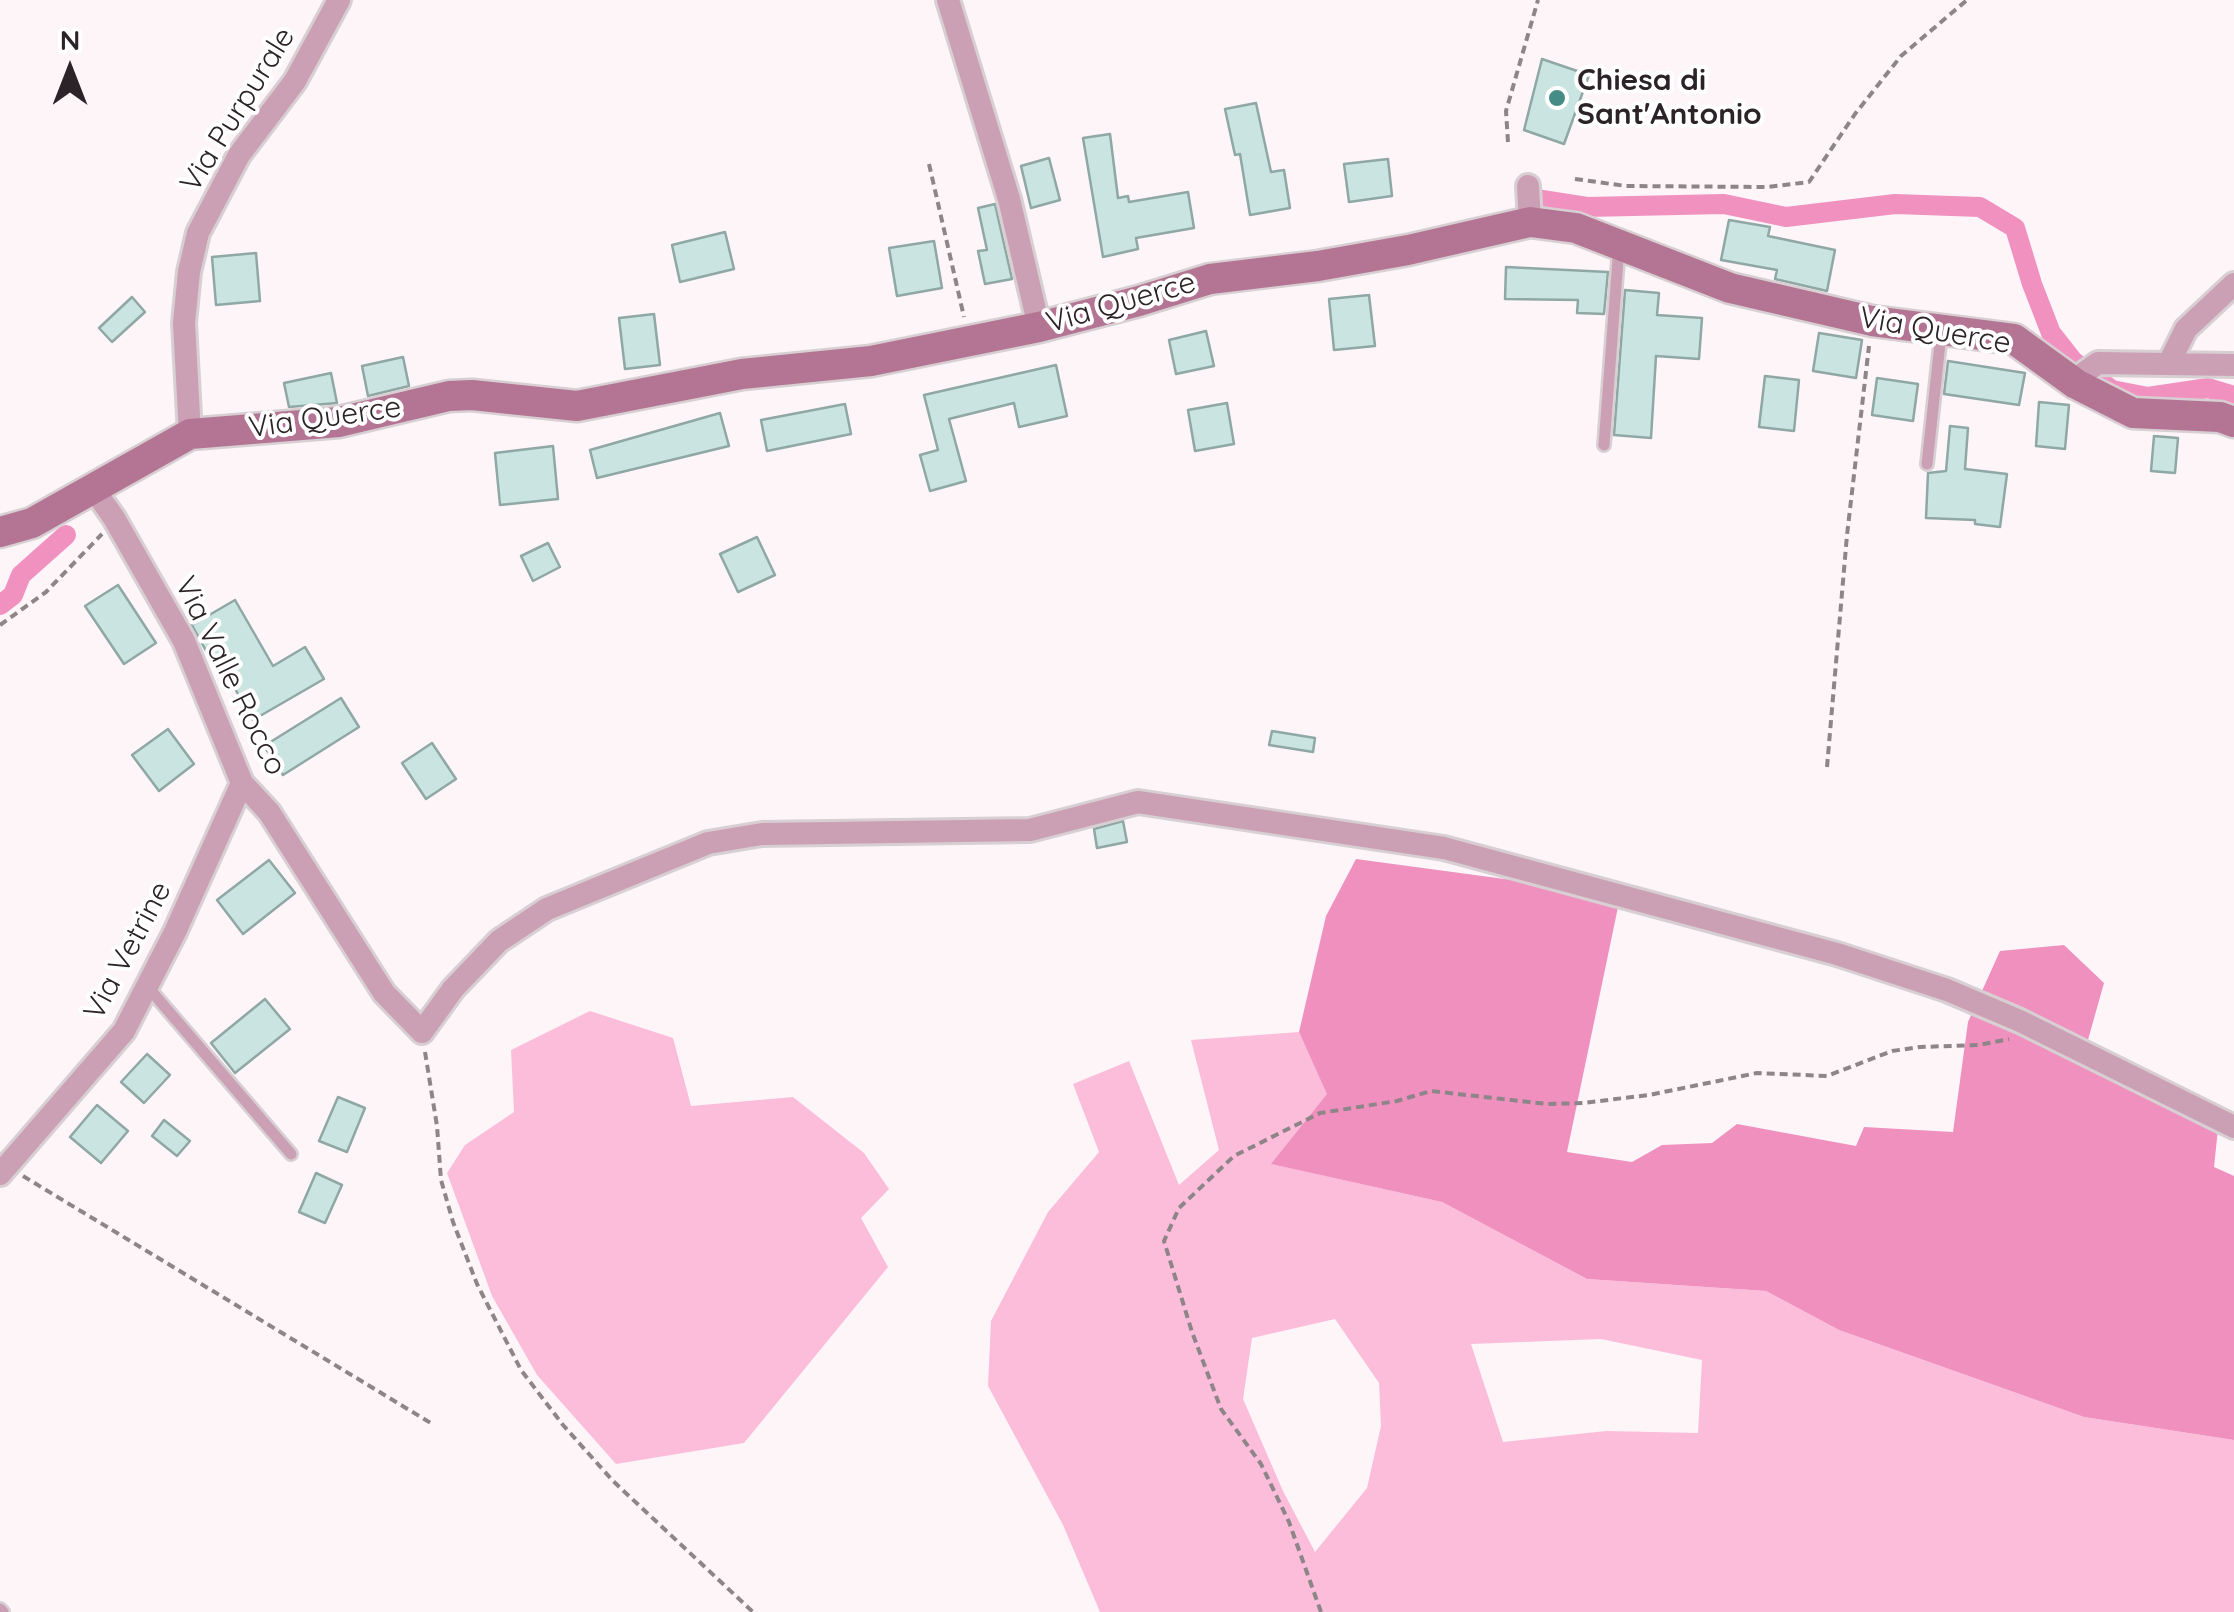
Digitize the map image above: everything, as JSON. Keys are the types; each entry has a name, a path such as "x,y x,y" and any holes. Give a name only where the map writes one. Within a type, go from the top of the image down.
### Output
{"street":[{"name":"Via Purpurale","path":"190,434 184,323 198,234 238,156 294,82 339,0"},
{"path":"948,0 1008,199 1039,327"},
{"path":"1528,186 1530,222"},
{"name":"Via Querce","path":"0,532 32,522 190,434 340,422 449,396 577,406 742,374 871,362 1039,327 1210,279 1372,257 1530,222 1576,228 1730,288 1872,321 2014,339 2085,374 2133,413 2220,417 2234,422"},
{"path":"2169,363 2186,329 2234,284"},
{"path":"2085,374 2169,363 2234,364"},
{"name":"Via Valle Rocco","path":"93,488 184,640 242,783 269,812 384,993 422,1032"},
{"name":"Via Vetrine","path":"3,1170 124,1031 242,783"},
{"path":"422,1032 453,989 500,940 547,909 708,842 762,834 1030,830 1138,802 1444,848 1837,954 1947,990 2037,1029 2234,1127"}],"lane":[{"path":"1604,446 1618,246"},
{"path":"1927,464 1941,330"},
{"path":"147,986 292,1154"}],"path":[{"path":"1508,142 1506,111 1538,0"},
{"path":"1574,179 1626,186 1767,186 1809,182 1901,56 1967,0"},
{"path":"929,164 970,341"},
{"path":"1827,767 1847,535 1872,321"},
{"path":"0,624 46,592 114,518"},
{"path":"1321,1612 1289,1522 1268,1478 1222,1409 1192,1332 1164,1241 1179,1208 1234,1156 1320,1112 1397,1101 1430,1091 1583,1103 1649,1095 1756,1073 1827,1076 1892,1052 1979,1045 2037,1029"},
{"path":"422,1032 441,1180 477,1284 521,1370 563,1425 614,1481 753,1612"},
{"path":"3,1170 434,1426"}],"shaded area":[{"path":"1356,859 1512,880 1618,907 1567,1152 1632,1162 1662,1145 1712,1143 1737,1124 1856,1146 1864,1127 1953,1132 1968,1022 2000,951 2064,945 2104,983 2082,1061 2218,1129 2214,1167 2234,1176 2234,1440 2084,1417 1839,1330 1766,1291 1587,1279 1442,1202 1271,1164 1327,1094 1299,1032 1326,916"},
{"path":"590,1011 673,1038 691,1106 793,1097 864,1153 889,1189 861,1218 888,1267 744,1443 616,1464 537,1375 492,1296 447,1173 465,1145 514,1112 511,1050"},
{"path":"1299,1032 1328,1094 1272,1164 1442,1202 1587,1279 1766,1291 1839,1330 2084,1417 2234,1440 2234,1612 1100,1612 1063,1525 988,1386 991,1321 1048,1212 1099,1152 1073,1084 1129,1061 1179,1185 1219,1150 1191,1040","holes":["1335,1319 1379,1383 1381,1426 1367,1488 1315,1552 1243,1399 1252,1338","1601,1339 1702,1360 1698,1433 1606,1431 1503,1442 1471,1344"]}],"building":[{"name":"Chiesa di Sant'Antonio","path":"1542,59 1589,75 1564,144 1524,130"},
{"path":"1256,103 1271,172 1284,170 1290,208 1250,215 1240,154 1235,155 1225,109"},
{"path":"1110,134 1118,198 1128,196 1129,202 1188,192 1194,228 1136,238 1138,249 1103,257 1083,138"},
{"path":"1049,158 1060,200 1031,208 1021,166"},
{"path":"1388,159 1392,196 1349,202 1344,164"},
{"path":"995,204 1012,279 985,284 978,251 987,250 978,208"},
{"path":"1729,220 1770,227 1768,236 1835,250 1827,291 1775,279 1777,270 1721,260"},
{"path":"725,232 734,269 680,282 672,245"},
{"path":"934,241 942,288 897,296 889,248"},
{"path":"256,253 260,301 216,305 212,257"},
{"path":"1506,267 1608,272 1604,314 1577,313 1578,300 1505,299"},
{"path":"1625,290 1659,293 1657,315 1702,318 1699,359 1656,356 1651,438 1614,435"},
{"path":"1369,295 1375,346 1334,350 1329,299"},
{"path":"132,297 145,312 112,342 99,328"},
{"path":"654,314 660,365 625,369 619,318"},
{"path":"1206,331 1214,366 1176,374 1169,340"},
{"path":"1819,333 1862,340 1856,378 1813,371"},
{"path":"403,357 409,386 368,396 362,366"},
{"path":"1948,361 2025,373 2019,405 1944,394"},
{"path":"1056,365 1067,416 1019,427 1014,403 949,419 966,481 930,491 920,455 938,450 924,395"},
{"path":"331,373 337,403 289,407 284,383"},
{"path":"1765,376 1799,380 1794,431 1759,427"},
{"path":"1877,378 1918,384 1913,421 1872,415"},
{"path":"2039,402 2069,405 2065,449 2036,446"},
{"path":"1227,403 1234,444 1195,451 1188,410"},
{"path":"845,404 851,434 767,451 761,420"},
{"path":"720,413 729,446 597,478 590,450"},
{"path":"1950,426 1968,428 1965,469 2007,474 2000,527 1975,524 1975,520 1926,518 1928,473 1946,471"},
{"path":"2154,436 2178,438 2175,473 2151,471"},
{"path":"553,446 558,499 500,505 495,453"},
{"path":"757,537 775,575 738,592 720,554"},
{"path":"548,543 560,567 533,581 521,556"},
{"path":"118,585 156,643 124,664 85,606"},
{"path":"235,600 273,666 305,647 324,679 253,720 223,668 217,671 192,625"},
{"path":"341,698 359,727 283,775 264,746"},
{"path":"168,729 194,764 159,791 132,755"},
{"path":"1272,731 1315,738 1313,752 1269,745"},
{"path":"432,743 456,779 426,799 402,763"},
{"path":"1123,821 1127,842 1097,848 1094,829"},
{"path":"269,860 295,893 243,934 217,900"},
{"path":"265,999 290,1029 235,1073 211,1043"},
{"path":"147,1054 170,1075 144,1103 121,1082"},
{"path":"338,1097 365,1108 347,1152 319,1141"},
{"path":"97,1105 128,1131 101,1163 70,1137"},
{"path":"164,1120 190,1141 177,1156 152,1136"},
{"path":"316,1173 342,1185 325,1223 299,1212"}],"waterway":[{"path":"1542,200 1587,207 1724,204 1786,217 1895,204 1980,207 2015,228 2051,333 2073,361 2112,390 2148,397 2208,388 2234,396"},
{"path":"0,605 13,595 21,575 66,535"}],"place":[{"name":"Chiesa di Sant'Antonio","path":"1557,98"}]}
